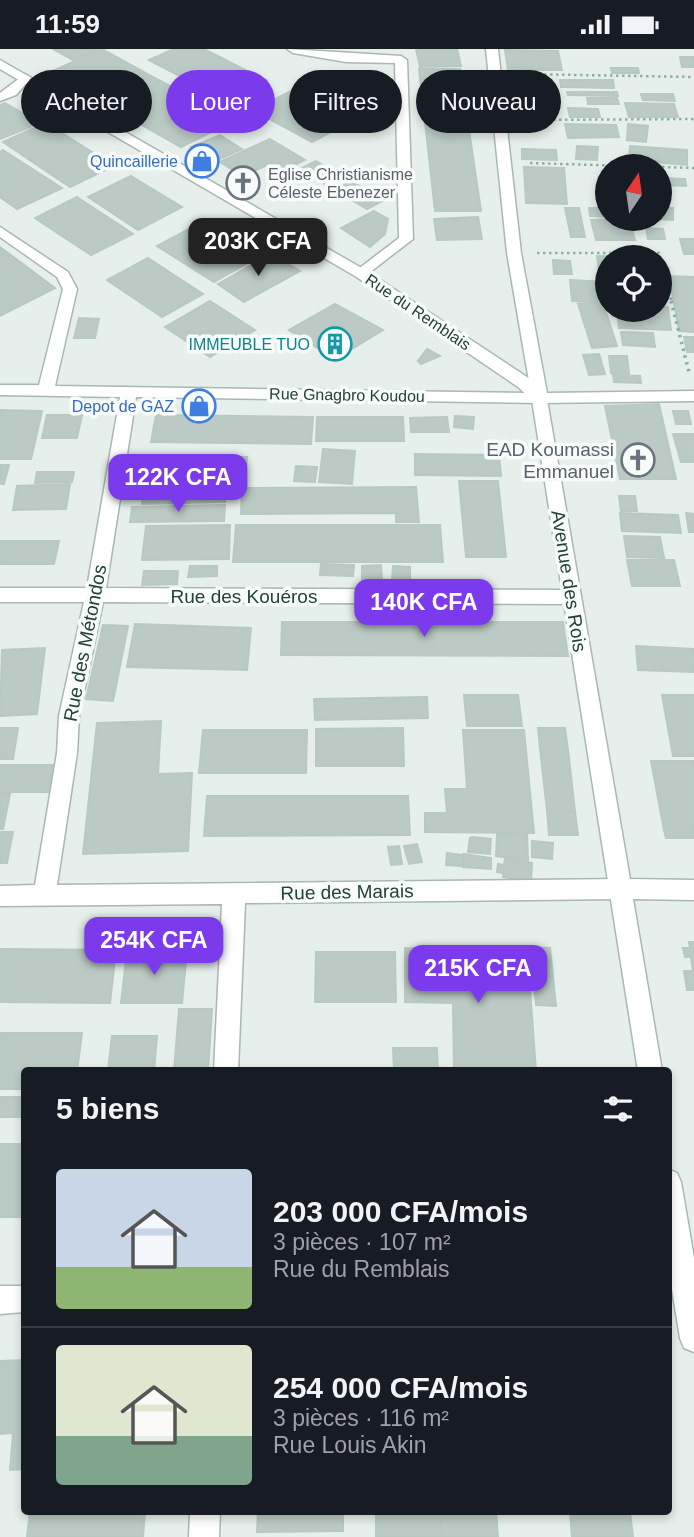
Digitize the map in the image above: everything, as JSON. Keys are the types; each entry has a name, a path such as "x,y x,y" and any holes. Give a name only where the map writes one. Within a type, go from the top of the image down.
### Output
{"street":[{"path":"293,49 346,58 401,60 406,239 360,273"},
{"name":"Avenue des Rois","path":"492,49 495,70"},
{"name":"Rue du Remblais","path":"0,64 21,76"},
{"path":"0,97 12,92 21,82"},
{"name":"Rue du Remblais","path":"119,133 360,273 524,383 540,398"},
{"name":"Avenue des Rois","path":"501,133 514,253 649,1067"},
{"path":"0,231 63,275 70,289 46,390"},
{"name":"Rue Gnagbro Koudou","path":"0,390 540,398 692,389"},
{"name":"Rue des Métondos","path":"44,896 67,753 69,716 95,596 129,391"},
{"name":"Rue des Kouéros","path":"0,596 572,597"},
{"name":"Rue des Marais","path":"0,896 694,890"},
{"path":"226,1067 234,894"},
{"path":"672,1206 693,1331"},
{"path":"0,1300 21,1299"},
{"path":"204,1537 205,1515"}],"path":[{"path":"561,75 694,77"},
{"path":"561,120 694,119"},
{"path":"505,163 694,168"},
{"path":"514,253 595,253"},
{"path":"672,306 692,389"}],"building":[{"path":"53,49 95,49 97,50 73,60"},
{"path":"102,49 140,70 55,70"},
{"path":"174,49 204,49 245,70 168,70 149,60"},
{"path":"416,49 457,49 461,66 420,67"},
{"path":"505,50 558,51 562,70 561,70 508,70"},
{"path":"680,57 694,57 694,67 682,67"},
{"path":"611,68 638,68 639,73 612,73"},
{"path":"419,69 460,70 419,70"},
{"path":"152,77 166,84 166,90 152,96"},
{"path":"561,80 613,80 614,88 561,87"},
{"path":"166,90 166,121 152,128 152,96"},
{"path":"289,92 289,130 275,122 275,99"},
{"path":"567,92 617,92 618,96 568,95"},
{"path":"641,94 673,94 675,101 643,100"},
{"path":"587,98 617,98 619,104 588,104"},
{"path":"5,103 21,112 21,131 0,139 0,105"},
{"path":"625,103 674,104 678,117 629,117"},
{"path":"568,108 598,109 600,117 570,117"},
{"path":"166,121 166,133 210,133 181,147 152,131 152,128"},
{"path":"565,124 616,125 619,137 568,138"},
{"path":"628,124 648,126 646,142 627,140"},
{"path":"23,133 62,133 114,166 70,187 3,142"},
{"path":"295,133 329,133 312,142"},
{"path":"426,133 469,133 481,211 435,211"},
{"path":"220,135 242,149 213,162 191,147"},
{"path":"270,139 305,160 282,171 270,164 254,171 244,165 233,170 220,162"},
{"path":"577,146 598,147 595,160 576,159"},
{"path":"630,146 687,150 687,165 672,164 672,154 629,154"},
{"path":"522,149 556,150 557,160 522,159"},
{"path":"3,150 62,188 17,209 0,197 0,152"},
{"path":"316,161 384,200 367,209 300,169"},
{"path":"524,167 564,168 567,204 526,203"},
{"path":"131,176 182,207 138,230 88,197"},
{"path":"672,178 685,179 686,186 672,185"},
{"path":"77,197 133,234 91,255 35,218"},
{"path":"565,208 579,208 585,237 571,237"},
{"path":"589,208 595,208 595,216 590,216"},
{"path":"374,211 388,219 385,234 370,247 341,228"},
{"path":"478,217 482,239 437,240 434,219"},
{"path":"591,220 595,220 595,231 632,231 635,240 596,240"},
{"path":"202,222 258,257 214,282 157,246"},
{"path":"647,231 663,231 665,239 648,239"},
{"path":"680,239 694,239 694,254 684,254"},
{"path":"0,247 55,288 0,316"},
{"path":"271,254 300,271 244,302 218,284"},
{"path":"148,258 203,294 162,317 107,280"},
{"path":"553,260 570,261 572,274 554,274"},
{"path":"672,276 694,277 694,332 679,331"},
{"path":"570,280 595,281 595,302 572,301"},
{"path":"210,301 255,330 210,357 165,327"},
{"path":"595,303 595,322 609,322 617,346 592,348 578,304"},
{"name":"IMMEUBLE TUO","path":"335,304 383,330 335,359 289,330"},
{"path":"79,318 99,319 95,338 74,338"},
{"path":"618,322 670,322 671,330 619,328"},
{"path":"621,332 653,333 655,347 623,345"},
{"path":"684,337 694,337 694,352 687,352"},
{"path":"427,349 440,356 421,364 418,361"},
{"path":"599,354 605,374 589,375 583,355"},
{"path":"609,356 627,356 629,374 611,373"},
{"path":"613,375 640,376 641,383 614,382"},
{"path":"659,404 676,479 620,479 605,406"},
{"path":"0,410 42,411 31,459 0,459"},
{"path":"673,411 688,411 691,424 676,424"},
{"path":"47,415 82,415 77,438 42,438"},
{"path":"156,415 313,417 311,444 151,442"},
{"path":"455,416 474,417 473,429 454,427"},
{"path":"317,417 403,417 404,441 316,441"},
{"path":"447,417 449,432 411,432 410,418"},
{"path":"673,434 694,434 694,462 681,462"},
{"path":"323,449 355,451 352,484 319,482"},
{"path":"415,454 499,455 501,476 415,475"},
{"path":"235,457 247,457 246,469 234,469"},
{"path":"132,462 157,462 155,479 129,479"},
{"path":"0,465 9,465 4,484 0,484"},
{"path":"296,466 317,467 315,482 294,481"},
{"path":"37,472 74,472 72,482 35,483"},
{"path":"459,481 498,481 506,557 466,557"},
{"path":"70,484 66,509 13,510 17,486"},
{"path":"226,485 225,502 142,504 144,486"},
{"path":"416,487 419,522 396,522 396,513 241,514 242,488"},
{"path":"619,496 635,496 637,511 621,511"},
{"path":"225,505 224,521 130,522 132,507"},
{"path":"620,513 678,515 681,533 622,531"},
{"path":"686,513 694,514 694,532 689,532"},
{"path":"230,525 229,559 142,560 146,526"},
{"path":"236,525 440,525 443,562 233,562"},
{"path":"624,536 660,537 664,558 627,557"},
{"path":"0,541 59,541 54,564 0,564"},
{"path":"627,560 674,560 680,586 632,586"},
{"path":"321,564 354,565 353,576 320,575"},
{"path":"381,565 382,581 362,582 362,566"},
{"path":"190,566 217,566 217,576 188,577"},
{"path":"393,566 410,567 410,582 392,581"},
{"path":"144,571 178,571 177,584 142,585"},
{"path":"282,622 563,622 568,656 281,655"},
{"path":"135,624 251,628 247,670 127,667"},
{"path":"103,625 128,626 113,701 86,699"},
{"path":"636,646 694,649 694,672 638,670"},
{"path":"45,648 37,714 0,716 2,650"},
{"path":"464,695 518,695 522,726 467,726"},
{"path":"662,695 694,695 694,756 673,756"},
{"path":"427,697 428,718 315,720 314,699"},
{"path":"161,721 158,774 192,773 188,851 83,854 97,723"},
{"path":"0,728 18,728 13,759 0,759"},
{"path":"403,728 404,766 316,766 316,729"},
{"path":"538,728 565,728 569,758 541,758"},
{"path":"203,730 307,730 306,773 199,773"},
{"path":"463,730 524,730 534,833 425,832 425,813 447,813 445,789 467,789"},
{"path":"541,758 569,758 575,812 547,810"},
{"path":"651,761 694,761 694,830 664,830"},
{"path":"0,765 57,765 52,792 0,792"},
{"path":"0,794 10,794 3,829 0,829"},
{"path":"207,796 408,796 410,835 204,836"},
{"path":"547,810 575,812 578,835 549,835"},
{"path":"664,830 694,830 694,838 666,838"},
{"path":"0,832 13,832 7,863 0,863"},
{"path":"527,833 528,860 496,856 497,834"},
{"path":"472,837 491,839 490,854 468,852"},
{"path":"532,841 553,843 552,859 532,857"},
{"path":"417,844 422,862 409,864 404,846"},
{"path":"399,846 402,864 391,865 388,847"},
{"path":"447,853 462,855 462,866 446,865"},
{"path":"464,854 491,858 491,869 463,867"},
{"path":"505,858 532,863 531,882 503,877 503,873 497,872 498,864 504,865"},
{"path":"689,942 694,942 694,990 687,990 684,971 693,971 691,957 685,957 683,948 690,948"},
{"path":"531,947 550,948 556,1006 536,1005"},
{"path":"405,948 513,952 528,962 536,1067 454,1067 453,1003 405,1002"},
{"path":"0,949 116,950 110,1003 0,1002"},
{"path":"127,951 187,951 182,1003 121,1003"},
{"path":"316,952 395,952 396,1002 315,1002"},
{"path":"179,1009 212,1009 208,1067 174,1067"},
{"path":"0,1033 82,1033 78,1067 21,1067 21,1089 0,1089"},
{"path":"112,1036 157,1036 154,1067 108,1067"},
{"path":"393,1048 437,1048 438,1067 394,1067"},
{"path":"0,1097 21,1097 21,1117 0,1117"},
{"path":"0,1144 21,1144 21,1217 0,1217"},
{"path":"21,1360 21,1469 10,1470 13,1433 0,1434 0,1361"},
{"path":"30,1515 145,1515 143,1537 27,1537"},
{"path":"258,1515 343,1515 343,1531 257,1532"},
{"path":"376,1515 440,1515 442,1537 376,1537"},
{"path":"440,1515 496,1515 498,1537 442,1537"},
{"path":"570,1515 630,1515 633,1537 572,1537"}],"place":[{"name":"Quincaillerie","path":"202,161"},
{"name":"Eglise Christianisme Céleste Ebenezer","path":"243,183"},
{"name":"IMMEUBLE TUO","path":"335,344"},
{"name":"Depot de GAZ","path":"199,406"},
{"name":"EAD Koumassi Emmanuel","path":"638,460"}]}
